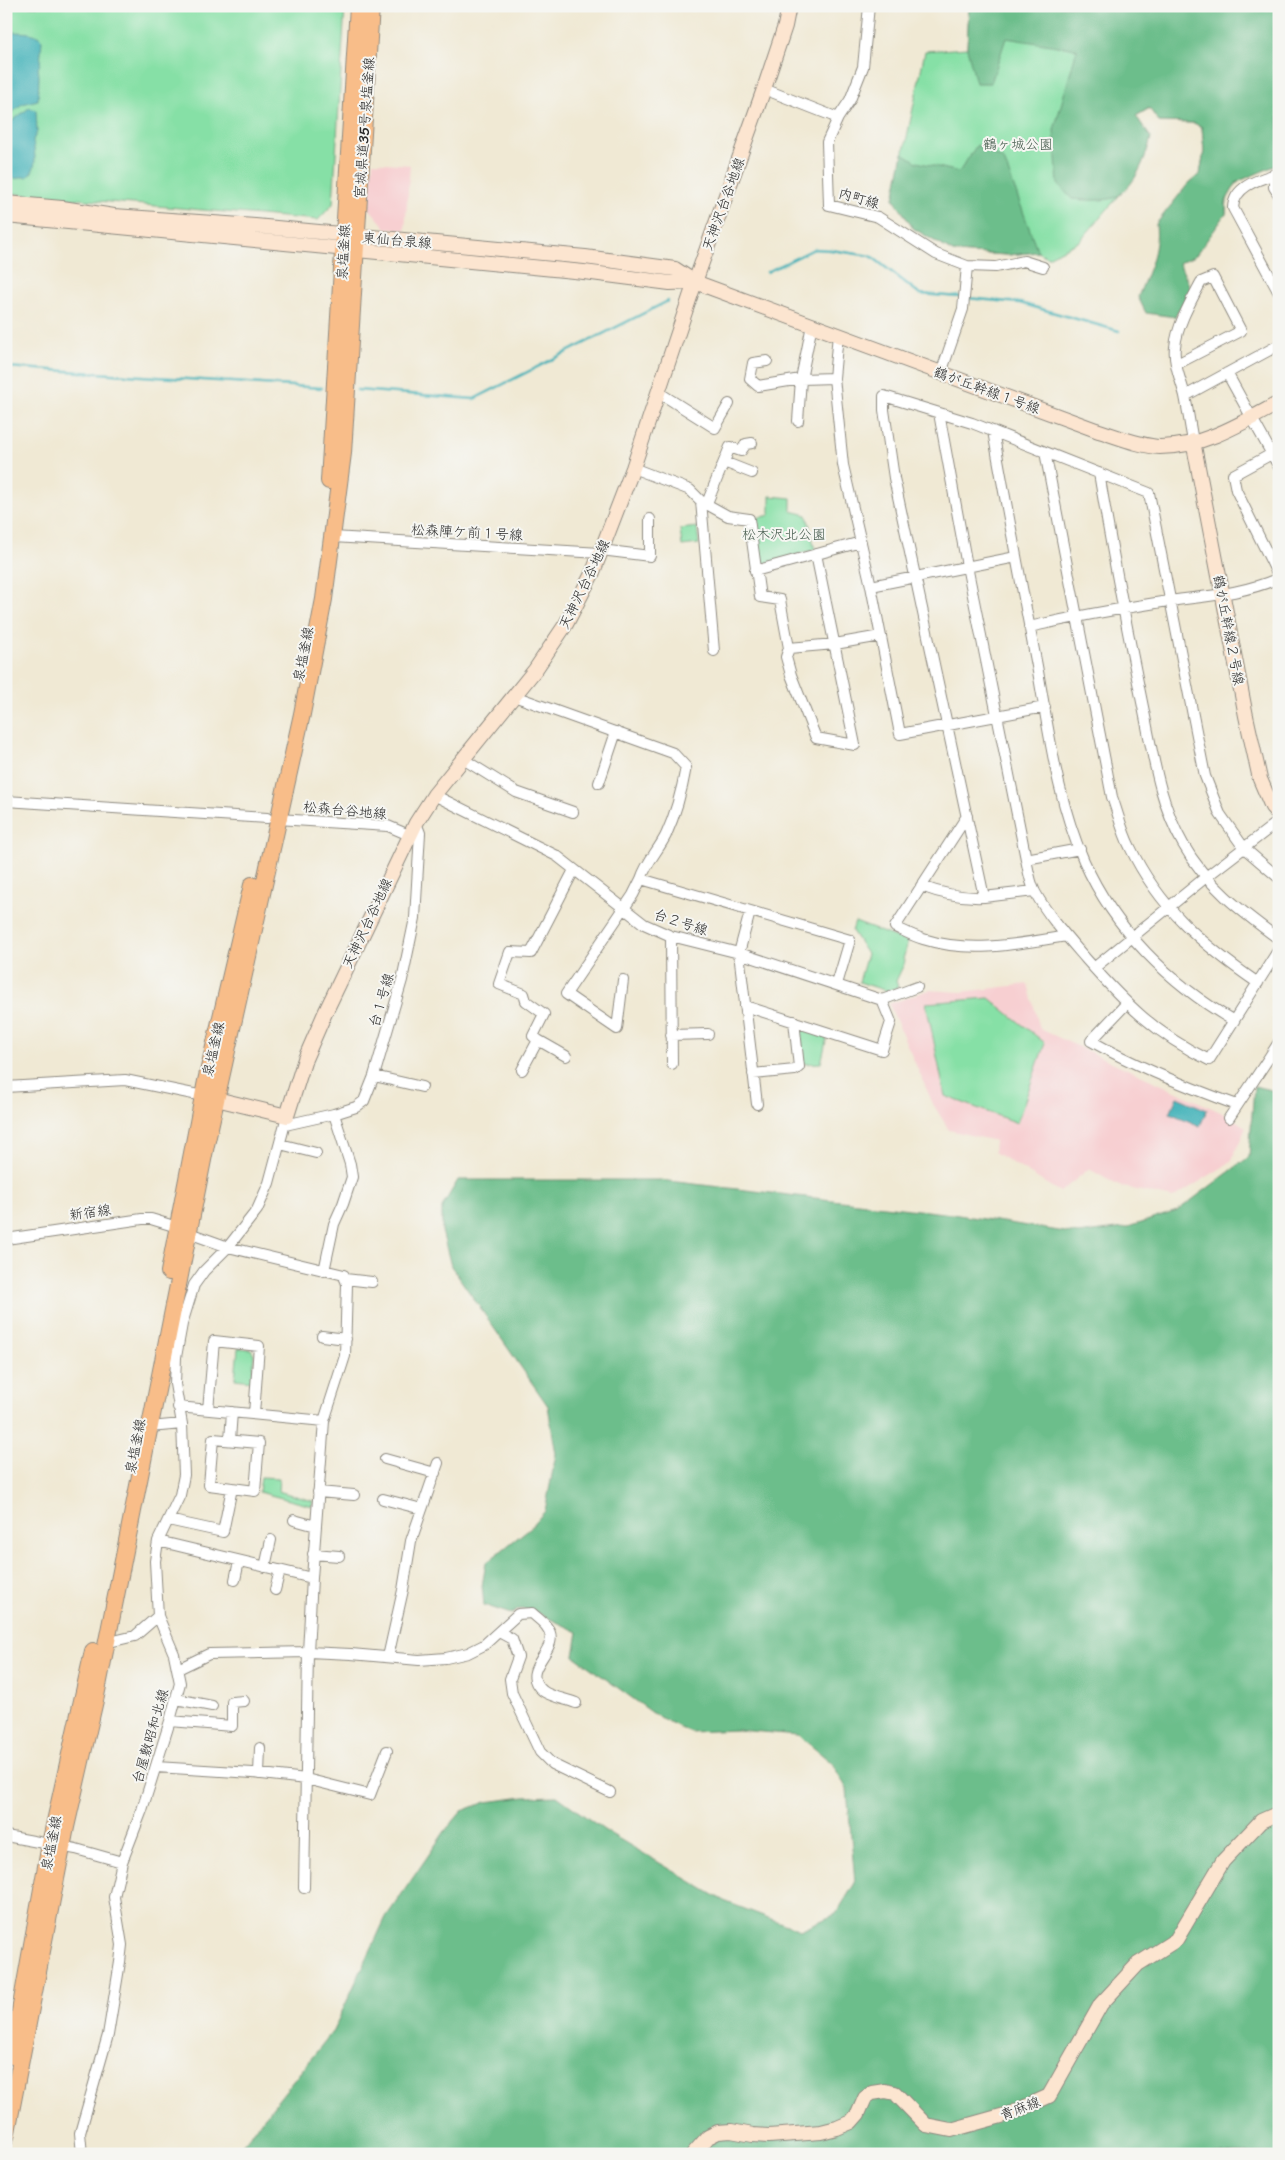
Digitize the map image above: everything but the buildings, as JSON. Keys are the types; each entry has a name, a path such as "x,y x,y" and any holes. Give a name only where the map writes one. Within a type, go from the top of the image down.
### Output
{"main road":[{"name":"泉塩釜線","path":"6,2084 56,1846 119,1525 183,1230 209,1097 272,818 304,649 326,510 336,374 350,243 358,6"},
{"name":"宮城県道35号泉塩釜線","path":"347,400 350,243 371,6"},
{"name":"泉塩釜線","path":"272,818 302,714 324,599 343,453 347,400"},
{"name":"泉塩釜線","path":"6,2137 56,1846 105,1642 150,1426 183,1230"}],"street":[{"name":"天神沢台谷地線","path":"286,1120 305,1059 412,829 434,795 535,670 566,624 601,551 633,468 695,282 764,89 785,26 789,6"},
{"name":"内町線","path":"869,6 863,67 850,100 838,118 827,142 829,206 878,217 936,254 967,266 996,267 1024,262 1043,268"},
{"path":"764,89 838,118"},
{"path":"1279,195 1274,187 1276,174 1252,182 1242,188 1233,200 1233,208 1279,294"},
{"name":"東仙台泉線","path":"6,203 62,208 114,216 350,243 585,257 675,269 695,282"},
{"path":"6,216 204,234 350,243"},
{"path":"941,373 964,306 967,266"},
{"path":"1177,364 1241,331 1213,277 1201,282 1180,328 1175,344 1177,364 1193,441"},
{"name":"鶴が丘幹線１号線","path":"695,282 1126,440 1158,447 1221,434 1279,403"},
{"path":"798,421 802,379 812,325"},
{"path":"838,334 834,378 842,465 871,586 900,734 1044,707"},
{"path":"1185,396 1279,345"},
{"path":"767,361 753,363 750,378 758,386 802,379 834,378"},
{"path":"1228,373 1251,418 1275,452 1279,467"},
{"path":"658,392 715,428 729,404"},
{"path":"984,897 917,577 894,478 884,396 993,431 1149,493 1172,601 1205,776 1220,814 1244,848 1279,878"},
{"path":"940,413 967,566 1034,891 1066,936 1127,1003 1156,1029 1182,1047 1209,1060 1279,950"},
{"path":"993,431 1044,707 1066,808 1084,861 1111,910 1132,937 1159,966 1184,989 1234,1021"},
{"name":"鶴が丘幹線２号線","path":"1193,441 1260,779 1272,807 1279,815"},
{"path":"714,650 704,502 730,447 741,451 746,444 752,442"},
{"path":"1045,452 1112,797 1130,847 1151,884 1169,908 1195,936 1228,963 1258,983"},
{"path":"1029,627 1122,608 1223,595 1256,588 1279,578 1236,490 1233,475 1275,452"},
{"path":"724,462 752,473"},
{"path":"633,468 690,490 704,502 728,516 749,519 760,597 780,600 789,648 786,657 791,675 816,738 854,745 816,554"},
{"path":"1099,473 1122,608 1163,802 1183,845 1206,877 1240,912 1279,939"},
{"name":"松森陣ケ前１号線","path":"333,537 601,551 650,556 650,519"},
{"path":"755,570 860,542"},
{"path":"871,586 1016,557"},
{"path":"789,648 835,644 881,636"},
{"path":"514,696 673,753 686,767 682,792 666,836 646,864 633,895 566,994 618,1029 623,980"},
{"path":"599,783 616,732"},
{"path":"463,759 516,792 573,812"},
{"name":"台２号線","path":"434,795 557,856 644,924 670,936 738,953 882,1000"},
{"name":"松森台谷地線","path":"6,801 412,829"},
{"path":"967,816 894,927 922,939 947,945 984,948 1066,936"},
{"path":"1094,968 1206,877 1279,822"},
{"name":"台１号線","path":"286,1120 334,1114 356,1107 364,1101 374,1076 402,980 414,918 420,833 412,829"},
{"path":"1026,859 1080,849"},
{"path":"566,1056 533,1036 544,1014 526,1000 524,994 499,984 510,952 531,953 574,870"},
{"path":"640,879 850,940 837,984"},
{"path":"921,886 964,898 1034,891"},
{"path":"750,912 738,953 757,1104"},
{"path":"670,936 672,1064"},
{"path":"745,1006 882,1050 891,1022 882,1000 917,986"},
{"path":"1127,1003 1091,1041 1117,1056 1159,1075 1237,1105"},
{"path":"753,1074 795,1070 799,1067 794,1022"},
{"path":"671,1035 708,1034"},
{"path":"522,1070 538,1040"},
{"path":"1229,1118 1274,1057 1279,1042"},
{"path":"374,1076 422,1087"},
{"path":"6,1087 125,1080 209,1097 286,1120"},
{"path":"324,1271 334,1224 352,1177 350,1164 334,1114"},
{"name":"台屋敷昭和北線","path":"82,2154 80,2133 108,2035 120,1962 122,1945 114,1897 122,1862 156,1767 180,1683 174,1654 158,1616 155,1561 158,1542 180,1494 184,1476 182,1424 175,1384 176,1357 189,1299 194,1286 204,1271 228,1247 257,1210 269,1183 286,1120"},
{"path":"280,1144 316,1153"},
{"name":"新宿線","path":"6,1238 150,1219 228,1247 344,1275 346,1279 372,1282"},
{"path":"304,1888 308,1652 312,1578 324,1421 345,1356 348,1284 346,1279"},
{"path":"322,1336 346,1339"},
{"path":"208,1410 214,1342 259,1346 254,1414"},
{"path":"178,1407 324,1421"},
{"path":"230,1440 232,1412"},
{"path":"150,1426 182,1424"},
{"path":"213,1439 259,1443 255,1491 232,1488 209,1485 213,1439"},
{"path":"386,1459 436,1468 411,1541 403,1590 388,1657"},
{"path":"168,1520 223,1532 232,1488"},
{"path":"318,1492 354,1495"},
{"path":"383,1499 422,1508"},
{"path":"294,1520 316,1526"},
{"path":"265,1567 271,1540"},
{"path":"158,1542 312,1578"},
{"path":"314,1554 339,1556"},
{"path":"235,1580 239,1561"},
{"path":"275,1590 280,1570"},
{"path":"178,1669 209,1654 308,1652 419,1660 446,1658 468,1653 484,1645 518,1614 532,1613 548,1627 550,1641 546,1652 534,1668 535,1680 543,1692 576,1703"},
{"path":"105,1642 135,1636 158,1616"},
{"path":"499,1632 512,1639 518,1657 510,1679 512,1693 540,1752 552,1764 610,1792"},
{"path":"176,1700 212,1706"},
{"path":"170,1721 232,1726 232,1702 244,1701"},
{"path":"259,1774 260,1748"},
{"path":"156,1767 306,1779 370,1795 387,1751"},
{"name":"青麻線","path":"693,2154 708,2137 718,2132 731,2130 753,2135 769,2136 821,2132 837,2128 851,2122 858,2114 865,2098 872,2092 885,2090 895,2093 926,2125 951,2130 1012,2113 1049,2096 1101,2004 1138,1964 1176,1940 1223,1861 1261,1821 1279,1813"},
{"path":"6,1836 122,1862"}],"shaded area":[{"path":"373,162 410,165 405,230 386,228 369,208"},
{"path":"1028,984 1040,1029 1225,1114 1246,1127 1231,1162 1173,1198 1119,1186 1089,1169 1060,1192 994,1152 995,1141 949,1130 933,1104 889,1004 929,990 961,992"}],"green space":[{"path":"6,6 345,6 333,204 318,220 6,193"},
{"name":"鶴ヶ城公園","path":"969,6 1279,6 1279,164 1250,175 1235,185 1227,202 1226,214 1215,226 1188,184 1200,174 1204,151 1202,127 1194,123 1159,122 1150,108 1136,116 1151,138 1136,176 1080,241 1048,257 1037,252 1008,255 953,252 913,228 894,199 925,51 967,48"},
{"path":"969,6 1279,6 1279,164 1237,182 1226,201 1226,214 1196,255 1179,263 1191,289 1175,317 1146,313 1138,297 1154,253 1156,224 1188,184 1200,174 1204,151 1202,127 1194,123 1159,122 1149,108 1136,116 1151,138 1143,162 1125,191 1109,199 1072,199 1058,184 1054,130 1077,49 1006,38 991,83 976,83 967,48"},
{"path":"977,145 1004,160 1038,252 1008,255 953,252 913,228 894,199 903,153 917,162 959,172"},
{"name":"松木沢北公園","path":"770,496 791,498 791,511 807,515 815,550 765,563 759,560 754,519 770,515"},
{"path":"697,527 699,544 682,546 680,529"},
{"path":"855,922 908,942 903,959 905,962 896,981 898,987 887,991 859,982 867,954 852,931"},
{"path":"989,998 1045,1043 1017,1123 945,1096 926,1003"},
{"path":"798,1027 827,1037 821,1063 802,1064"},
{"path":"1254,1086 1279,1092 1279,2154 235,2154 333,2031 386,1917 445,1831 462,1811 486,1802 524,1797 557,1796 604,1830 724,1901 800,1930 836,1914 855,1883 847,1789 832,1763 798,1735 738,1730 690,1732 657,1716 574,1656 578,1632 531,1610 520,1609 511,1614 484,1605 482,1586 486,1563 531,1527 545,1511 556,1454 548,1406 451,1266 442,1231 442,1207 458,1180 660,1180 952,1214 1078,1234 1125,1228 1177,1211 1249,1157"},
{"path":"238,1348 251,1349 254,1354 252,1381 235,1379"},
{"path":"261,1477 279,1478 278,1491 313,1501 312,1506 259,1492"}],"water":[{"path":"6,30 7,32 31,33 42,40 38,68 38,100 22,104 7,117"},
{"path":"29,108 36,110 37,132 33,140 35,160 33,169 27,177 19,177 19,179 6,176 6,122 11,122"},
{"path":"1177,1097 1207,1110 1200,1126 1170,1113"}],"waterway":[{"path":"767,272 814,249 831,250 871,256 920,294 961,297"},
{"path":"967,298 1020,303 1119,331"},
{"path":"357,390 474,399 668,301"},
{"path":"6,367 322,388"}]}
